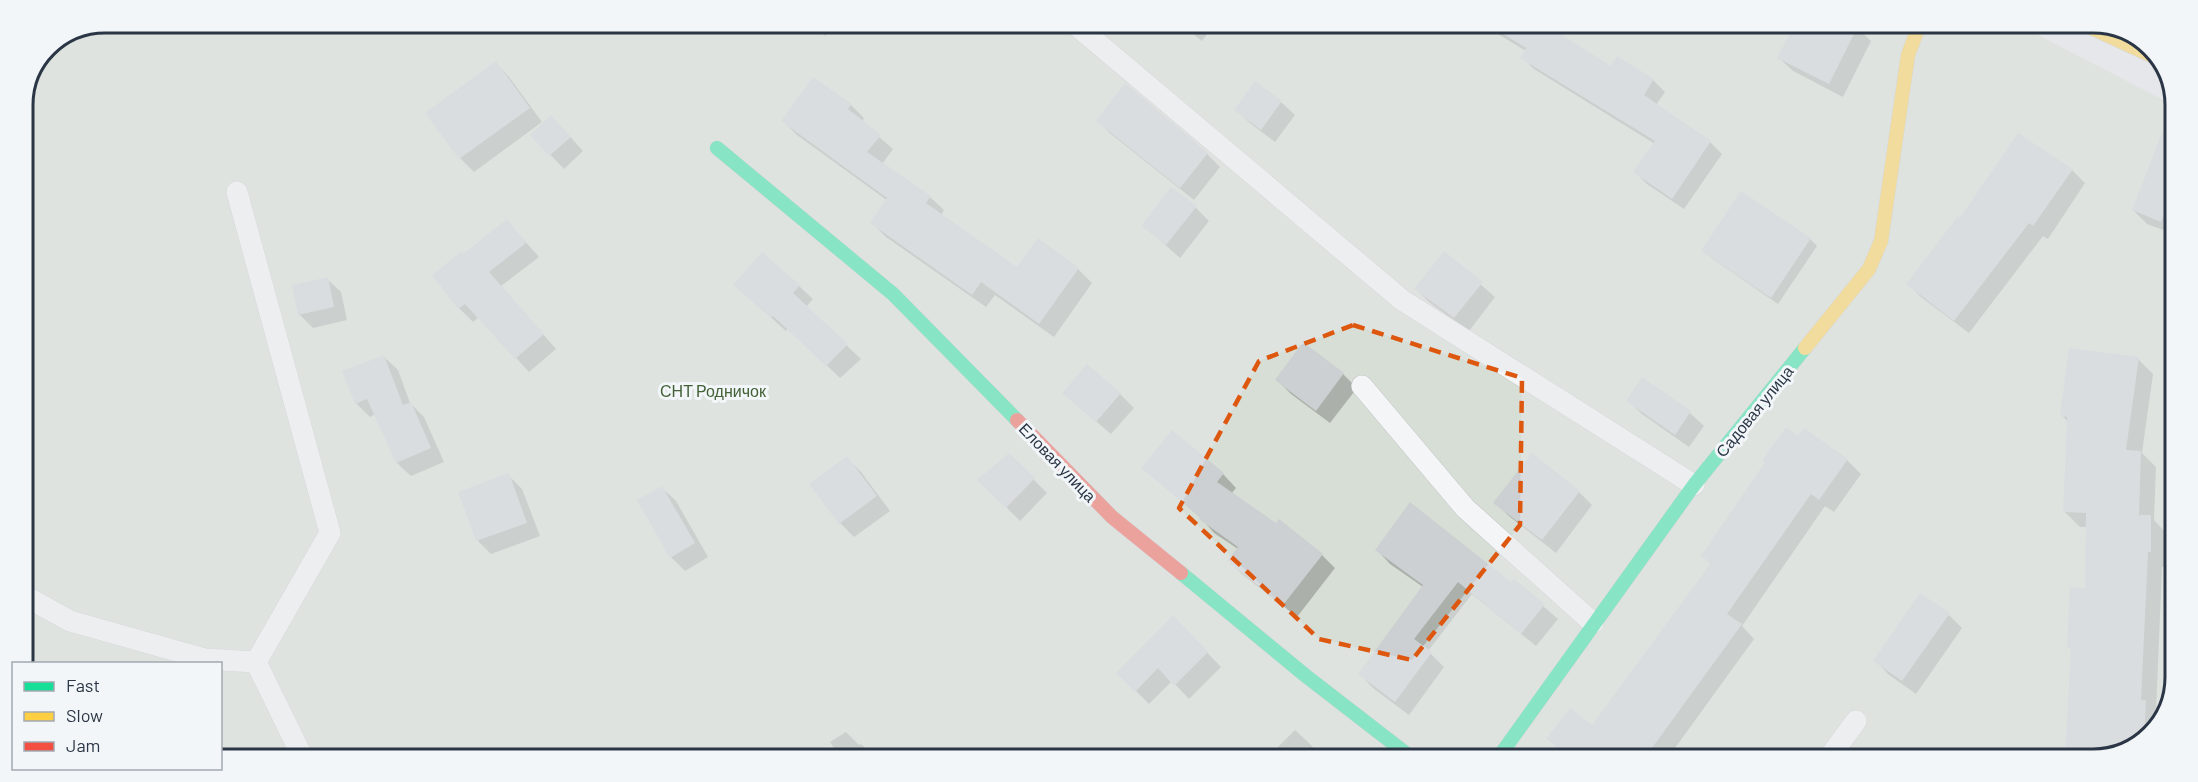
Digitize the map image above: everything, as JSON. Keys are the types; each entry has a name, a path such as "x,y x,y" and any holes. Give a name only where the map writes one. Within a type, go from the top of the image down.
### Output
{"street":[{"name":"Садовая улица","path":"1504,749 1694,485 1869,269 1881,241 1908,56 1916,33"},
{"path":"2103,34 2140,50"},
{"name":"Еловая улица","path":"717,148 893,294 1112,517 1306,676 1401,749"}],"lane":[{"path":"1085,33 1402,300 1694,485"},
{"path":"237,192 330,532 256,662"},
{"path":"1362,386 1465,508 1593,623"},
{"path":"33,601 70,621 205,659 256,662"},
{"path":"256,662 299,749"},
{"path":"1835,749 1856,721"}],"highlighted area":[{"path":"1353,325 1522,378 1520,525 1412,660 1319,639 1179,508 1259,361"}],"green space":[{"name":"СНТ Родничок","path":"105,33 2035,33 2165,101 2164,691 2158,709 2147,725 2125,742 2116,745 2093,749 222,749 222,662 33,662 33,105 38,77 45,65 54,54 77,38"}],"building":[{"path":"1502,33 1559,33 1611,66 1617,56 1654,79 1644,95 1711,141 1672,199 1633,172 1655,141 1520,58 1526,48"},
{"path":"1790,33 1854,33 1829,84 1777,58"},
{"path":"496,61 530,108 459,159 425,113"},
{"path":"813,77 852,104 848,109 881,135 867,152 931,196 926,203 1017,267 1038,238 1079,268 1039,324 981,282 972,295 870,223 887,198 781,121"},
{"path":"1255,81 1282,101 1261,130 1234,110"},
{"path":"1125,83 1208,153 1180,188 1096,121"},
{"path":"551,115 571,137 549,156 530,135"},
{"path":"2165,125 2165,212 2161,222 2132,210"},
{"path":"2018,133 2073,169 2033,226 2029,223 1954,321 1906,284 1958,216 1960,218"},
{"path":"1171,187 1197,206 1166,245 1141,226"},
{"path":"1741,191 1811,238 1771,298 1701,251"},
{"path":"507,219 526,243 489,272 544,334 515,359 465,304 458,309 432,275"},
{"path":"1444,251 1483,282 1454,318 1414,289"},
{"path":"762,252 800,285 793,293 848,344 826,366 773,316 771,318 733,285"},
{"path":"328,277 334,307 298,315 292,285"},
{"path":"1303,342 1344,373 1316,411 1275,380"},
{"path":"2069,348 2139,357 2126,450 2141,451 2139,515 2151,515 2151,552 2148,552 2141,700 2146,700 2145,727 2125,742 2103,748 2065,749 2071,648 2067,648 2070,587 2085,588 2086,513 2063,512 2067,417 2060,416"},
{"path":"384,355 403,405 411,402 431,448 396,463 367,399 355,404 342,371"},
{"path":"1087,364 1121,393 1096,422 1062,393"},
{"path":"1642,377 1691,411 1675,435 1626,401"},
{"path":"1786,427 1798,436 1804,428 1848,459 1819,500 1811,494 1727,614 1742,624 1651,749 1560,749 1546,739 1570,708 1592,725 1711,563 1701,556 1765,462 1762,460"},
{"path":"1172,430 1224,473 1217,482 1276,523 1279,519 1323,554 1283,605 1227,561 1238,547 1199,519 1200,517 1141,468"},
{"path":"1009,453 1035,478 1006,508 977,480"},
{"path":"1532,453 1580,491 1542,540 1493,503"},
{"path":"847,456 877,496 839,524 809,484"},
{"path":"509,473 527,523 476,541 458,492"},
{"path":"662,486 695,543 670,558 637,500"},
{"path":"1410,502 1511,582 1514,579 1545,604 1521,634 1458,582 1414,639 1432,652 1395,702 1358,674 1423,585 1375,550"},
{"path":"1920,593 1950,613 1902,681 1873,661"},
{"path":"1173,615 1208,652 1174,686 1158,668 1135,692 1116,673"}],"traffic: fast":[{"path":"717,148 893,294 1017,420"},
{"path":"1504,749 1694,485 1805,348"},
{"path":"1181,573 1306,676 1400,749"}],"traffic: slow":[{"path":"1805,348 1869,269 1881,241 1908,55 1916,33"},
{"path":"2104,34 2140,50"}],"traffic: jam":[{"path":"1017,420 1112,517 1181,573"}]}
